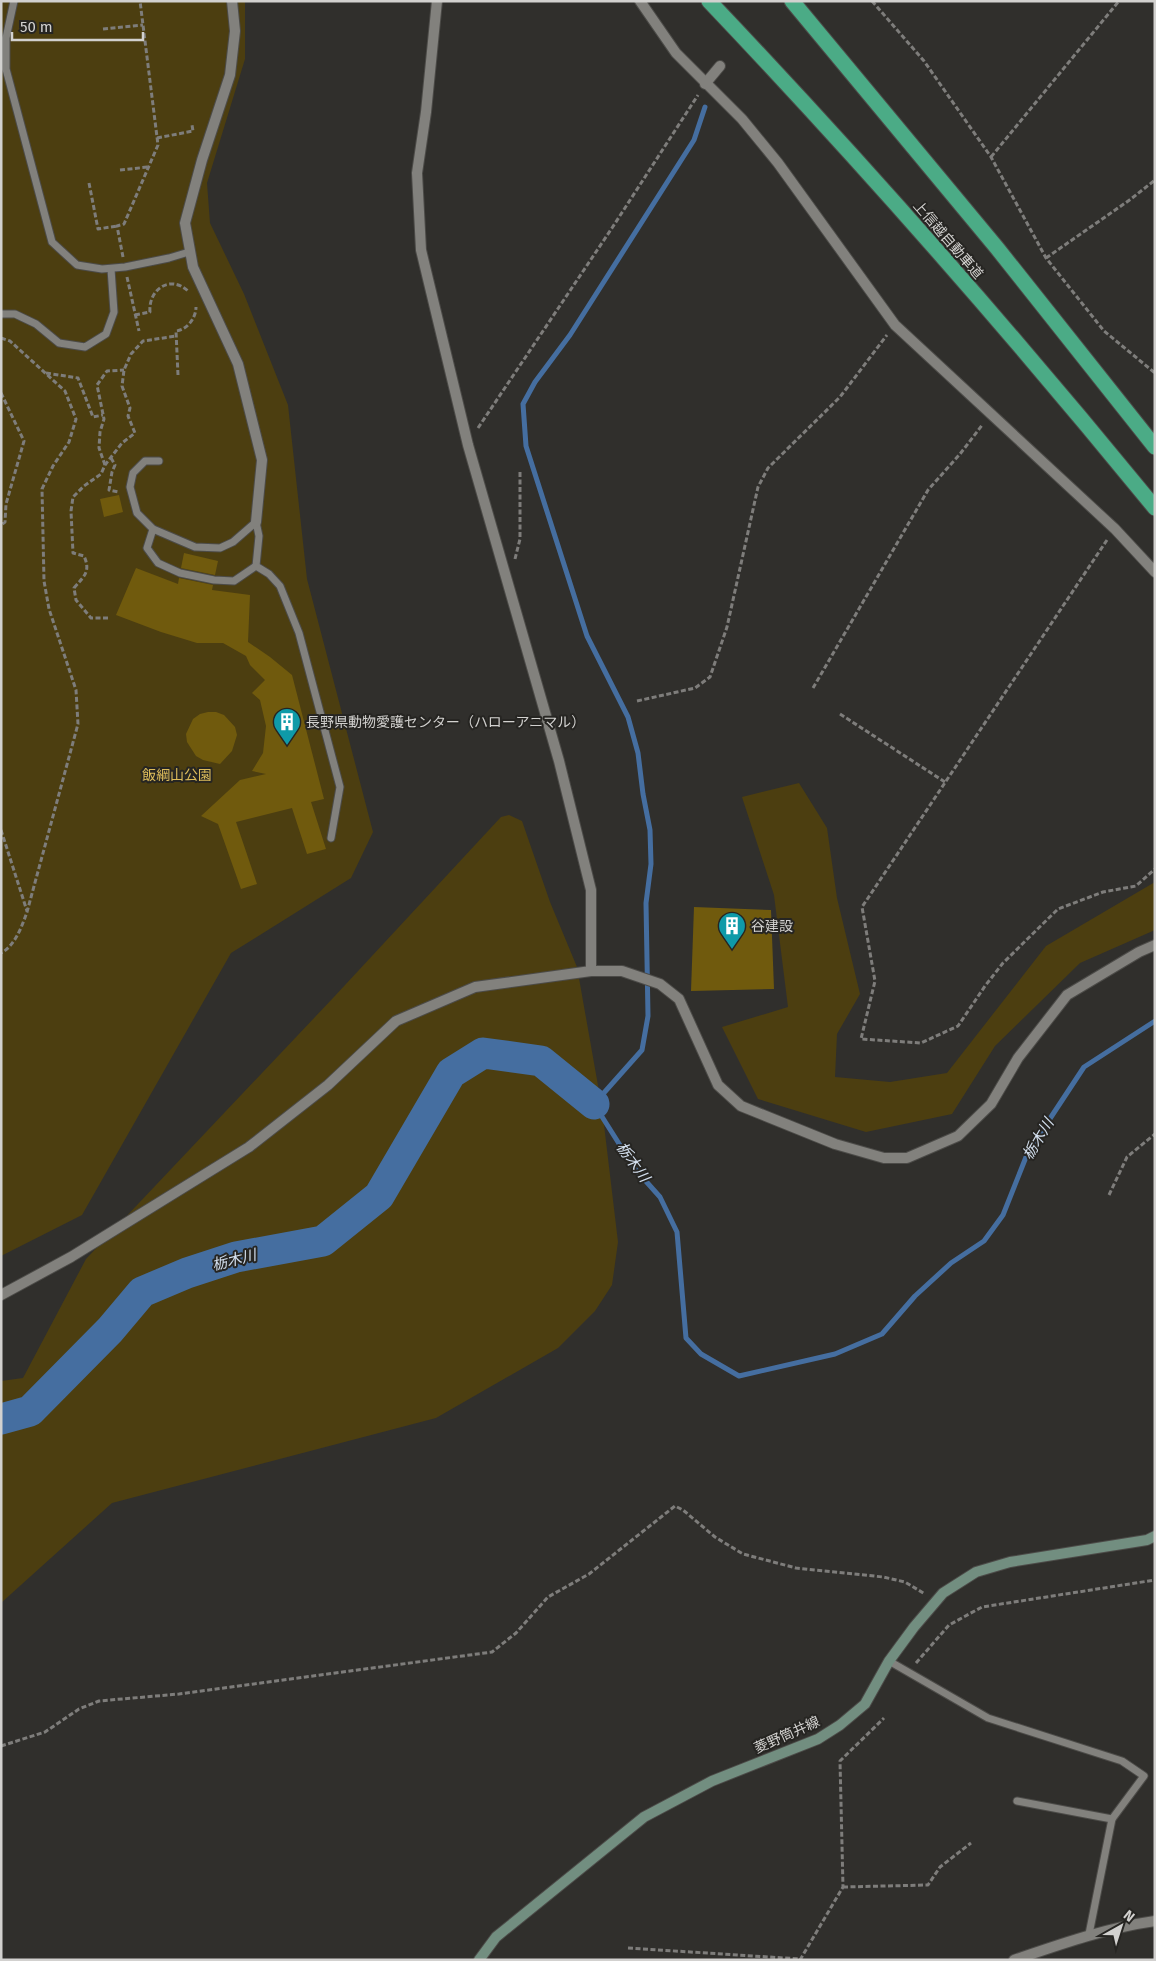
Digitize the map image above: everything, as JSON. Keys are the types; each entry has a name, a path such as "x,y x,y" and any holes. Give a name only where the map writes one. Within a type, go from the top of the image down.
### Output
{"highway":[{"name":"上信越自動車道","path":"709,1 838,140 943,258 1155,508"},
{"path":"792,1 978,226 1155,447"}],"main road":[{"name":"菱野筒井線","path":"479,1960 496,1937 644,1817 712,1781 818,1739 840,1725 865,1704 914,1627 943,1593 976,1572 1010,1562 1147,1540 1155,1536"}],"street":[{"path":"232,1 235,31 230,75 202,160 185,223 193,267 238,364 262,460 256,522"},
{"path":"437,1 426,112 417,172 421,250 468,445 559,761 591,890 591,971"},
{"path":"640,1 676,53 742,119 778,163 895,325 1115,529 1155,572"},
{"path":"705,84 720,66"},
{"path":"1,1295 71,1257 249,1147 328,1085 396,1021 475,987 591,971 622,971 660,984 679,999 718,1085 741,1106 835,1144 884,1158 907,1158 958,1136 991,1104 1018,1058 1067,995 1139,952 1155,945"},
{"path":"1014,1960 1089,1934 1155,1921"}],"lane":[{"path":"14,1 6,38 6,69 52,242 77,265 102,270 169,258 189,252"},
{"path":"1,314 16,314 36,324 58,343 84,347 106,334 114,312 111,269"},
{"path":"159,461 145,461 133,473 130,487 137,513 153,529 195,547 220,548 233,542 256,522 259,536 256,566"},
{"path":"153,529 148,548 158,563 180,574 214,580 234,580 256,566"},
{"path":"256,566 269,574 280,586 299,633 340,787 331,838"},
{"path":"890,1662 988,1718 1122,1761 1144,1776 1112,1819 1089,1934"},
{"path":"1017,1801 1112,1819"}],"path":[{"path":"89,183 98,229 124,224 158,145 140,1"},
{"path":"872,1 924,61 991,157 1046,258 1104,330 1155,373"},
{"path":"991,157 1119,1"},
{"path":"103,30 143,25"},
{"path":"468,445 480,423 612,228 705,84"},
{"path":"157,138 193,131 192,125"},
{"path":"120,170 148,167"},
{"path":"1046,258 1155,180"},
{"path":"117,226 123,255"},
{"path":"127,277 139,331"},
{"path":"135,315 150,312 150,303 154,293 160,287 168,284 177,284 190,293"},
{"path":"178,374 176,331 181,331 194,317 196,311 194,299"},
{"path":"637,701 695,688 710,677 727,626 758,487 768,468 840,397 895,325"},
{"path":"108,618 91,618 76,600 74,588 85,575 88,565 84,556 73,554 73,497 84,486 101,474 105,465 122,443 135,433 128,416 130,408 122,386 124,370 131,354 143,341 176,336"},
{"path":"1,338 10,341 65,391 76,419 69,442 53,466 42,489 44,581 49,609 76,690 78,724 27,912 20,932 6,951 1,953"},
{"path":"105,465 99,448 100,432 104,419 97,385 106,371 124,370"},
{"path":"45,373 78,378 93,416 103,415"},
{"path":"1,393 24,441 6,504 5,522 1,525"},
{"path":"813,688 928,490 960,454 991,414"},
{"path":"111,458 115,465 109,490 132,494"},
{"path":"508,589 520,539 520,470"},
{"path":"1,498 6,504"},
{"path":"1115,529 862,906 875,981 861,1039 921,1043 958,1026 1003,963 1058,909 1103,892 1136,886 1155,869"},
{"path":"840,714 945,782"},
{"path":"1,830 27,912"},
{"path":"1109,1195 1127,1157 1155,1134"},
{"path":"1,1746 45,1732 79,1709 99,1701 179,1694 492,1652 516,1633 548,1597 589,1574 675,1506 683,1510 715,1537 743,1554 796,1568 883,1577 905,1582 937,1600"},
{"path":"907,1673 949,1625 982,1607 1155,1580"},
{"path":"628,1948 800,1959 843,1887 840,1761 884,1718"},
{"path":"843,1887 928,1885 940,1867 971,1843"}],"green space":[{"name":"飯綱山公園","path":"1,1 245,1 245,59 207,183 210,223 244,294 288,405 307,579 373,832 351,878 231,953 82,1215 1,1256"},
{"path":"799,783 827,828 837,898 860,994 837,1034 835,1077 890,1082 947,1073 1046,946 1155,882 1155,930 1080,963 995,1046 952,1114 866,1132 758,1099 722,1027 788,1007 774,895 742,797"},
{"path":"509,815 522,821 550,902 577,967 602,1108 618,1242 612,1285 595,1311 558,1348 436,1418 112,1503 1,1603 1,1381 23,1378 86,1259 501,817"}],"building":[{"path":"119,495 123,512 104,517 100,499"},
{"path":"184,553 218,561 215,575 181,568"},
{"path":"136,568 178,584 179,578 213,585 212,590 250,595 248,642 292,675 324,799 311,802 326,849 307,854 292,808 236,822 257,884 241,889 218,824 201,816 240,780 266,774 252,771 263,753 266,726 260,700 252,693 265,680 250,665 246,656 223,643 197,643 116,615"},
{"path":"208,712 224,715 235,727 237,735 232,751 220,764 203,760 196,756 187,742 186,734 193,719 200,714"},
{"name":"谷建設","path":"694,907 771,910 774,989 691,991"}],"waterway":[{"path":"705,107 694,140 570,335 535,382 523,404 526,446 587,636 628,717 638,753 650,830 651,864 646,903 648,1016 642,1050 594,1104 635,1169 660,1197 677,1232 686,1338 701,1354 739,1376 835,1354 882,1334 915,1296 951,1263 984,1241 1003,1215 1028,1152 1084,1067 1155,1021"},
{"name":"栃木川","path":"1,1419 30,1411 110,1330 142,1292 187,1273 236,1257 323,1241 379,1196 451,1073 483,1053 541,1061 594,1104"}],"place":[{"name":"長野県動物愛護センター（ハローアニマル）","path":"287,746"},
{"name":"谷建設","path":"732,950"}]}
